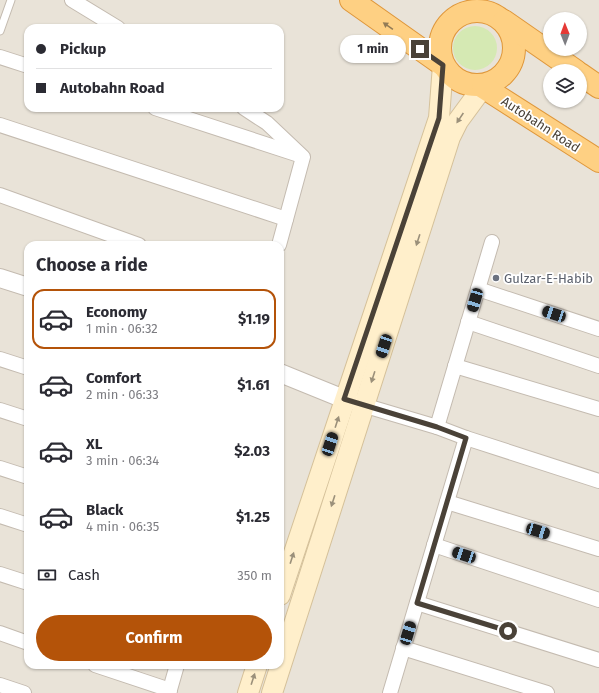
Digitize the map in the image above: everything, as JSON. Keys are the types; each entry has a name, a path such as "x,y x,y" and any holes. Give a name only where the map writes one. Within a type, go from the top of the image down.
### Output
{"highway":[{"path":"351,0 443,65 457,80 466,84 483,86 499,79 507,71 513,60 515,49 513,37 508,26 499,18 488,12 475,11 463,14 452,20 445,30 440,42 440,54 443,65"},
{"path":"473,0 566,64"},
{"path":"587,79 599,87"},
{"name":"Autobahn Road","path":"483,86 599,161"}],"main road":[{"path":"284,583 344,399 439,118 443,65"},
{"path":"284,655 454,129 483,86"},
{"path":"248,693 256,669"},
{"path":"272,693 280,669"}],"street":[{"path":"72,0 111,24"},
{"path":"0,57 24,65"},
{"path":"167,112 303,157"},
{"path":"250,112 267,123 303,157"},
{"path":"0,125 286,218"},
{"path":"280,241 303,157"},
{"path":"0,196 128,241"},
{"path":"437,427 492,242"},
{"path":"0,278 24,286"},
{"path":"478,289 599,329"},
{"path":"468,322 599,366"},
{"path":"0,359 24,367"},
{"path":"455,366 599,409"},
{"path":"284,375 344,399 437,427 466,438 599,481"},
{"path":"0,410 24,418"},
{"path":"390,693 466,438"},
{"path":"0,468 24,476"},
{"path":"447,502 599,549"},
{"path":"0,516 24,524"},
{"path":"434,545 599,600"},
{"path":"0,574 24,581"},
{"path":"417,603 599,660"},
{"path":"0,633 24,642"},
{"path":"403,648 547,693"},
{"path":"106,669 169,692 176,669"},
{"path":"0,685 24,693"}],"lane":[{"path":"0,31 11,0"}],"shaded area":[{"path":"0,0 599,0 599,693 0,693"}],"green space":[{"path":"475,26 487,30 493,36 497,48 493,60 487,66 475,70 463,66 457,60 453,48 457,36 463,30"}],"place":[{"name":"Gulzar-E-Habib","path":"496,278"}],"route":[{"path":"420,49 443,65 439,118 344,399 437,427 466,438 417,603 508,631"}]}
